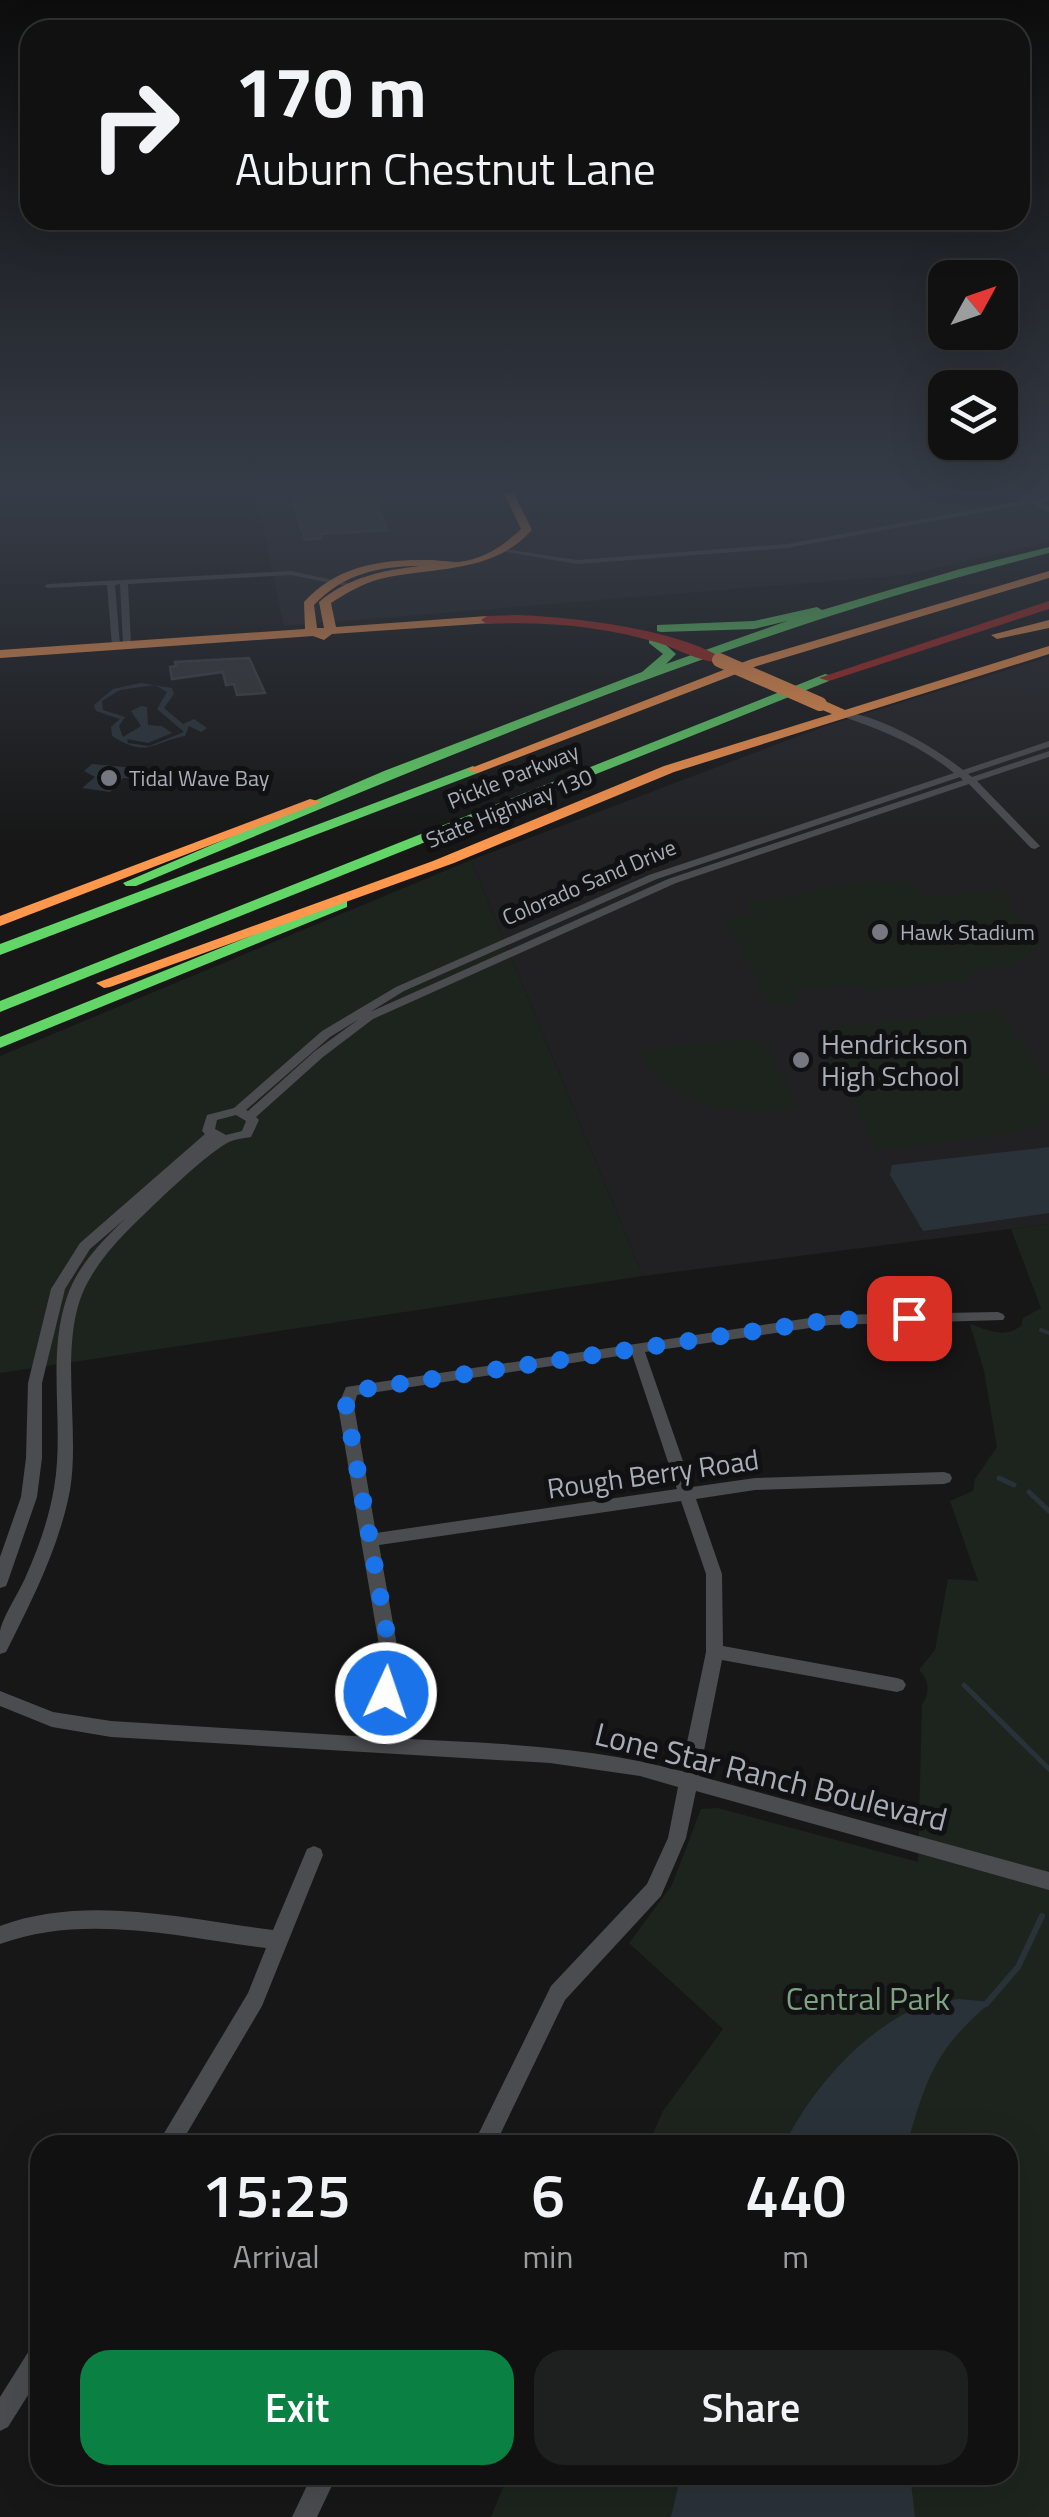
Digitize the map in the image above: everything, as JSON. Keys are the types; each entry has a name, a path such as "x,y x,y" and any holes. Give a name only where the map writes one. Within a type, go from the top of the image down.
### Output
{"main road":[{"path":"320,624 325,610"},
{"path":"754,663 885,610"},
{"name":"Pickle Parkway","path":"0,950 754,663 916,610"},
{"name":"Pickle Parkway","path":"0,1008 825,700 888,654 1028,610"},
{"path":"0,657 121,637 320,624 484,618 722,628 817,611"},
{"path":"0,921 648,673 711,657 817,611"},
{"path":"0,657 166,648 320,624 537,624 653,640 711,657"},
{"path":"602,624 659,636 825,700 1049,624"},
{"path":"648,673 670,654 653,640"},
{"name":"State Highway 130","path":"0,1043 670,770 825,700 1049,650"},
{"path":"0,937 408,767"},
{"path":"0,1018 449,860"}],"street":[{"path":"115,610 121,637"},
{"path":"121,637 124,610"},
{"path":"825,700 910,740 966,778 1035,846"},
{"name":"Colorado Sand Drive","path":"966,778 1049,744"},
{"name":"Colorado Sand Drive","path":"244,1114 369,1017 653,883 1049,754"},
{"path":"0,1581 29,1496 35,1383 58,1289 218,1137 252,1130 244,1114 211,1118 206,1127 218,1137"},
{"path":"0,1647 49,1541 64,1468 68,1384 64,1348 83,1263"},
{"path":"378,1744 390,1651 346,1406 351,1391 830,1320 998,1316"},
{"path":"489,2135 558,1993 654,1890 677,1838 715,1652 714,1574 637,1350"},
{"name":"Rough Berry Road","path":"370,1540 756,1484 944,1478"},
{"path":"715,1652 896,1684"},
{"name":"Lone Star Ranch Boulevard","path":"0,1698 52,1719 111,1729 550,1755 686,1780 1049,1881"},
{"path":"174,2135 256,1998 314,1855"},
{"path":"0,1936 38,1922 74,1920 279,1940"},
{"path":"0,2419 30,2370"},
{"path":"304,2517 319,2485"}],"shaded area":[{"path":"281,610 473,610 284,626"},
{"name":"Hendrickson High School","path":"1049,657 1049,1224 643,1276 471,860 823,727"},
{"path":"141,683 154,685 120,690 102,701 103,710 125,717 119,726 123,737 141,726 131,711 141,706 147,707 148,725 162,726 172,733 148,743 127,739 128,743 149,746 184,732 157,709 167,692 156,685 172,688 174,694 164,708 183,724 194,719 207,728 201,732 189,726 185,736 149,747 124,743 112,736 111,727 120,719 96,711 94,705 113,689"},
{"name":"Tidal Wave Bay","path":"92,764 169,771 147,780 123,778 110,792 82,788 95,777 84,771"},
{"path":"1049,1147 1049,1213 923,1231 890,1175 892,1165"},
{"path":"958,1999 991,2002 945,2050 928,2082 910,2135 790,2135 807,2105 855,2050 892,2021 929,2004"},
{"path":"679,2485 911,2485 915,2517 671,2517"}],"green space":[{"path":"471,860 643,1276 0,1373 0,1056"},
{"name":"Hawk Stadium","path":"868,880 909,880 924,897 1000,890 1039,946 1014,964 968,972 972,979 865,991 861,985 793,989 799,1002 769,1006 724,918 753,915 746,903"},
{"path":"998,1009 1049,1079 1049,1117 1030,1129 1011,1134 878,1150 817,1041 829,1028"},
{"path":"744,1038 767,1046 799,1109 752,1111 707,1105 668,1086 638,1050"},
{"name":"Central Park","path":"1049,1224 1049,2517 491,2517 504,2485 1018,2485 1018,2135 652,2135 663,2111 723,2029 629,1943 672,1885 701,1809 718,1808 918,1862 922,1705 928,1687 919,1670 935,1650 948,1579 978,1581 950,1501 973,1491 975,1479 997,1447 984,1371 970,1324 1008,1332 1041,1308 1011,1229"}],"building":[{"path":"249,658 265,693 237,695 234,684 226,685 223,672 172,679 170,667 176,666 175,662"}],"waterway":[{"path":"1041,1330 1049,1333"},
{"path":"999,1478 1014,1485"},
{"path":"1029,1492 1049,1511"},
{"path":"964,1685 1049,1769"},
{"path":"986,2004 1018,1967 1042,1916"}],"traffic: fast":[{"path":"389,774 715,650 832,610"},
{"path":"661,628 754,625 817,611"},
{"path":"648,673 670,654 653,640"},
{"path":"0,1007 825,678"},
{"path":"131,883 408,767"},
{"path":"0,950 473,770"},
{"path":"0,1043 342,904"}],"traffic: slow":[{"path":"309,610 311,631 324,636 330,629 327,610"},
{"path":"473,770 753,663 928,610"},
{"path":"0,654 487,620"},
{"path":"997,635 1049,624"},
{"path":"433,866 669,769 1049,650"},
{"path":"719,660 820,704"},
{"path":"820,704 841,713"},
{"path":"0,921 315,802"},
{"path":"104,983 449,860"}],"traffic: jam":[{"path":"825,678 1032,610"},
{"path":"487,620 547,620 605,626 663,640 719,660"}],"place":[{"name":"Tidal Wave Bay","path":"109,778"},
{"name":"Hawk Stadium","path":"880,932"},
{"name":"Hendrickson High School","path":"801,1060"}],"route":[{"path":"386,1693 390,1651 346,1406 351,1391 830,1320 909,1318"}]}
